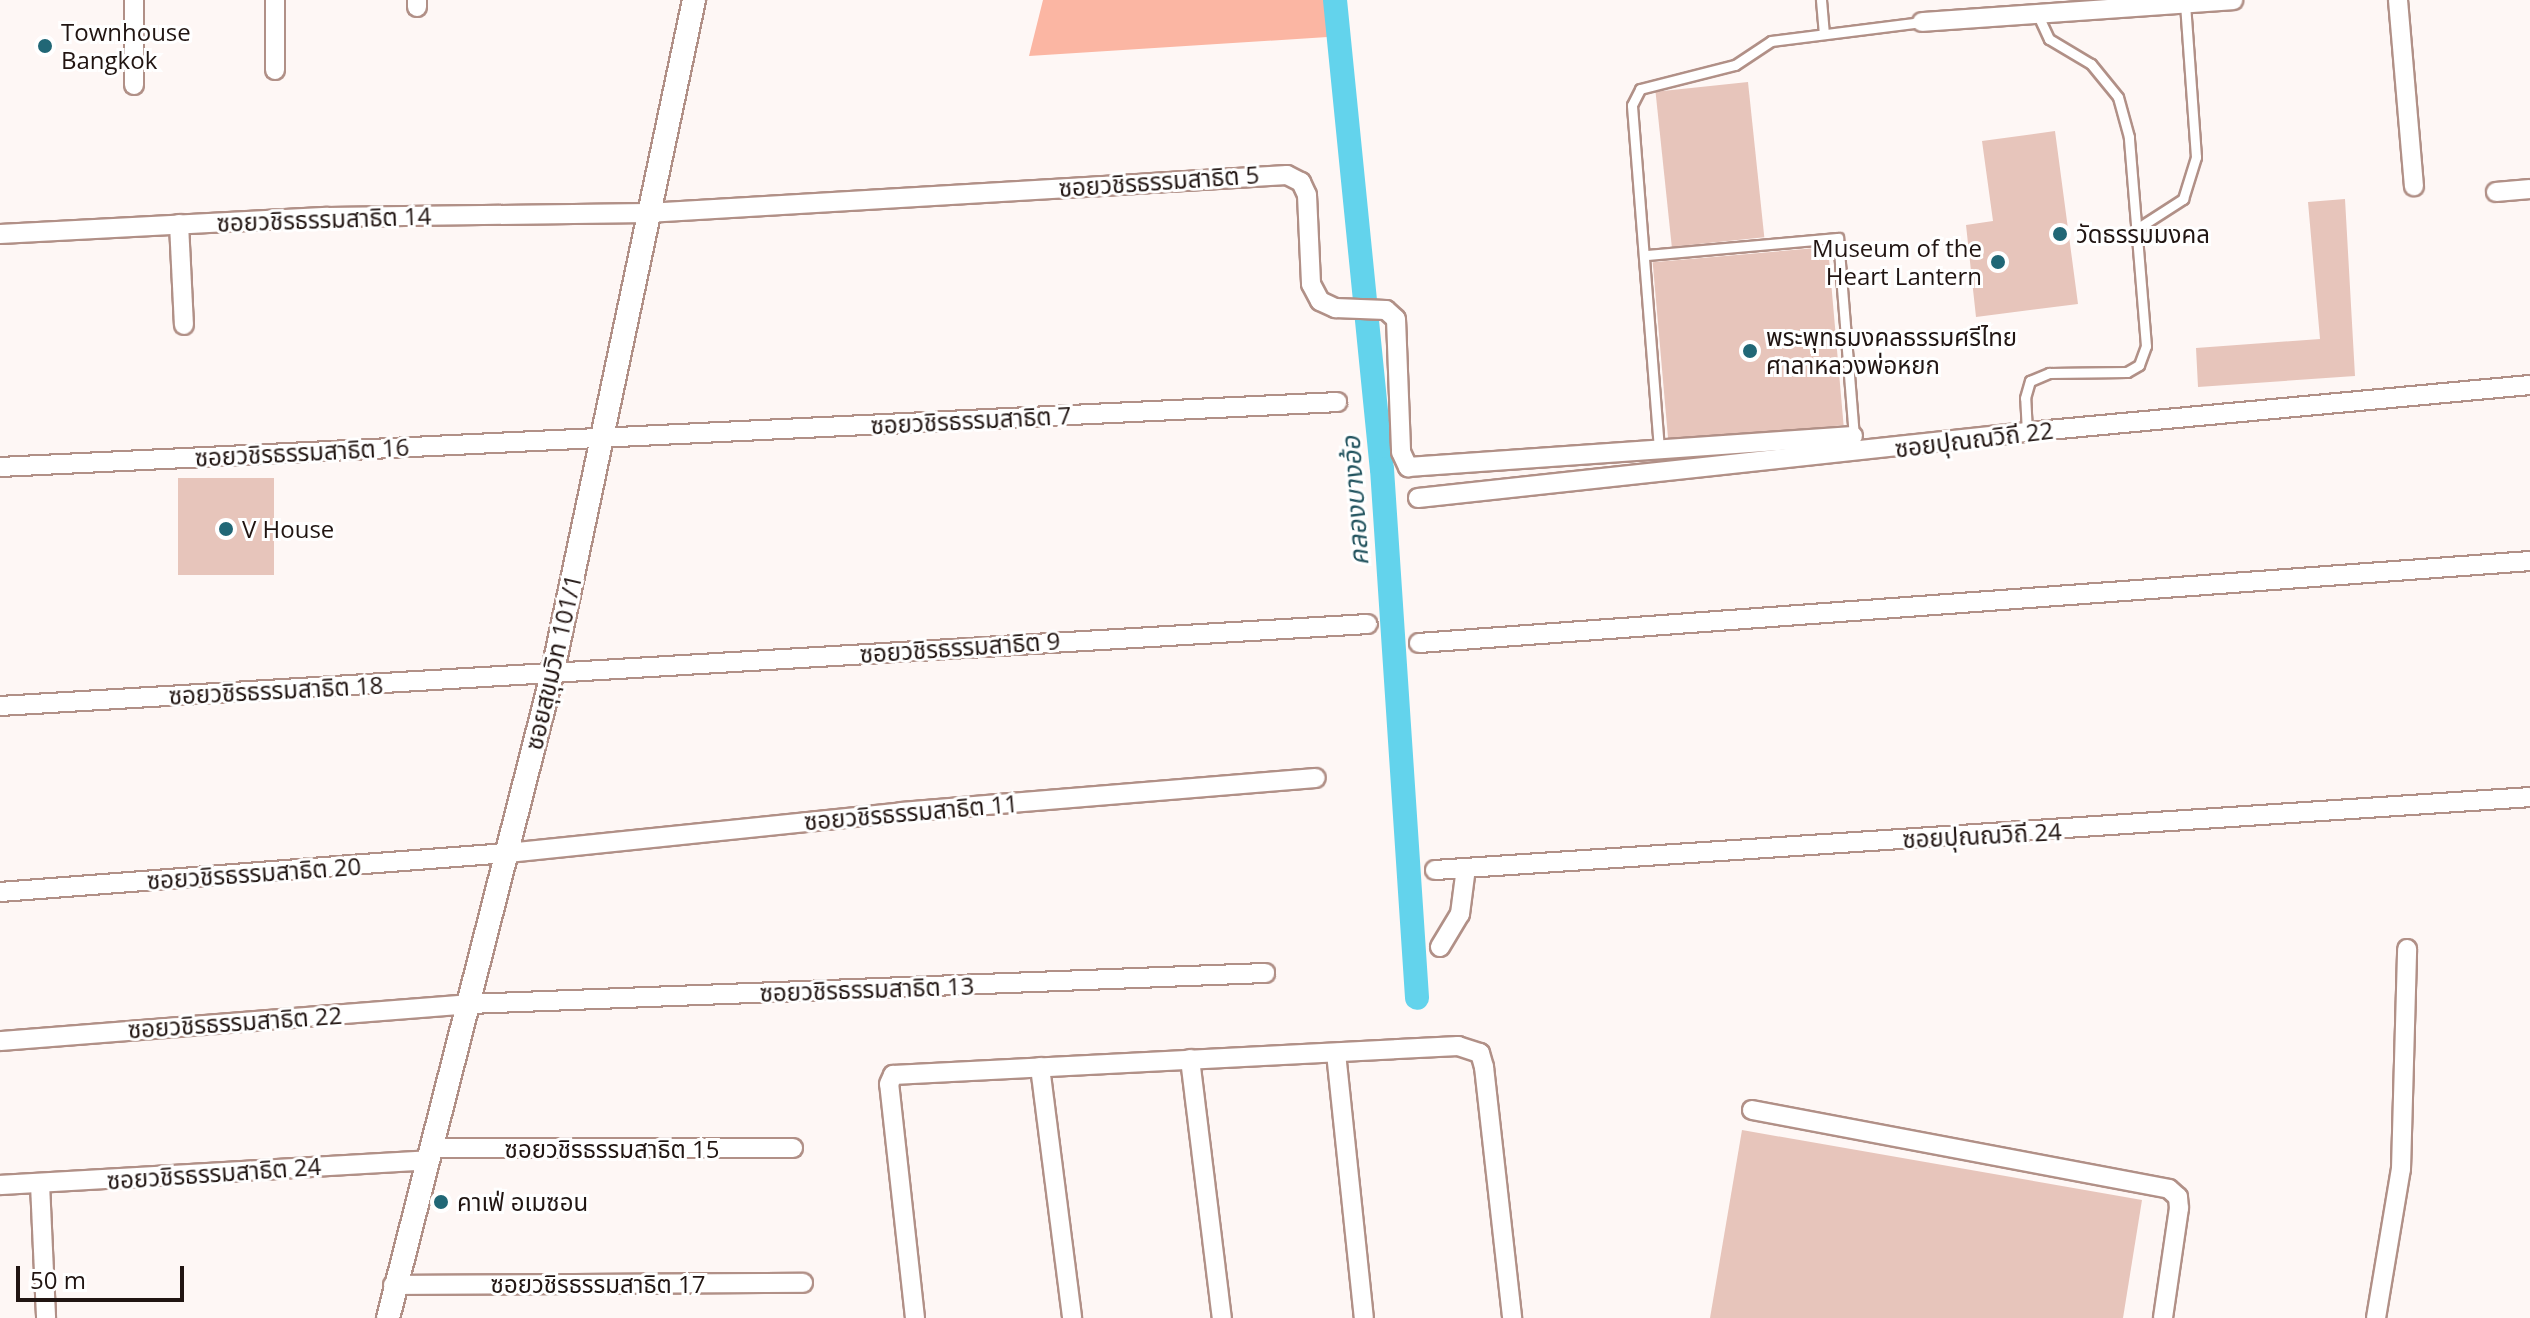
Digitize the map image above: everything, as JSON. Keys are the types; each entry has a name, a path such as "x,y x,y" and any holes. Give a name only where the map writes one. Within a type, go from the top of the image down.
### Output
{"street":[{"path":"134,0 134,85"},
{"path":"275,0 275,70"},
{"name":"ซอยสุขุมวิท 101/1","path":"388,1318 393,1285 469,1004 552,675 694,0"},
{"path":"1922,22 2004,8 2037,13 2233,0"},
{"path":"2398,0 2414,186"},
{"name":"ซอยวชิรธรรมสาธิต 5","path":"647,213 1287,175 1301,182 1307,195 1311,284 1320,301 1335,308 1386,310 1396,319 1401,452 1408,467 1659,451 1857,444"},
{"path":"2496,192 2530,189"},
{"name":"ซอยวชิรธรรมสาธิต 14","path":"0,234 328,217 647,213"},
{"path":"179,224 184,325"},
{"name":"ซอยปุณณวิถี 22","path":"1418,498 1857,444 2027,432 2530,385"},
{"name":"ซอยวชิรธรรมสาธิต 7","path":"604,438 1337,402"},
{"name":"ซอยวชิรธรรมสาธิต 16","path":"0,467 604,438"},
{"path":"1419,643 2530,561"},
{"name":"ซอยวชิรธรรมสาธิต 9","path":"552,675 1368,624"},
{"name":"ซอยวชิรธรรมสาธิต 18","path":"0,706 552,675"},
{"name":"ซอยวชิรธรรมสาธิต 11","path":"507,853 901,812 1316,778"},
{"name":"ซอยปุณณวิถี 24","path":"1435,870 2530,797"},
{"name":"ซอยวชิรธรรมสาธิต 20","path":"0,892 507,853"},
{"path":"1440,947 1460,914 1466,868"},
{"path":"2376,1318 2401,1169 2407,949"},
{"name":"ซอยวชิรธรรมสาธิต 13","path":"469,1004 1265,973"},
{"name":"ซอยวชิรธรรมสาธิต 22","path":"0,1041 469,1004"},
{"path":"915,1318 891,1077 1458,1046 1480,1053 1488,1091 1512,1318"},
{"path":"1336,1053 1364,1318"},
{"path":"1190,1059 1222,1318"},
{"path":"1040,1067 1072,1318"},
{"path":"1752,1110 2169,1189 2178,1197 2179,1208 2163,1318"},
{"name":"ซอยวชิรธรรมสาธิต 15","path":"429,1154 793,1148"},
{"name":"ซอยวชิรธรรมสาธิต 24","path":"0,1185 429,1154"},
{"path":"40,1184 46,1318"},
{"name":"ซอยวชิรธรรมสาธิต 17","path":"393,1285 803,1283"}],"lane":[{"path":"1821,0 1824,32"},
{"path":"2138,228 2183,199 2196,157 2185,4"},
{"path":"2027,432 2025,398 2030,381 2049,373 2127,372 2139,365 2146,346 2129,137 2118,97 2091,64 2049,39 2037,13"},
{"path":"1659,451 1632,105 1640,89 1735,65 1771,41 1922,22"},
{"path":"1646,255 1838,238 1857,444"}],"shaded area":[{"path":"1043,0 1340,0 1343,36 1029,56"}],"building":[{"path":"1748,82 1764,237 1672,247 1656,92"},
{"path":"2055,131 2078,304 1976,317 1966,225 1993,221 1982,141"},
{"path":"2345,199 2355,376 2198,387 2196,348 2320,339 2308,202"},
{"name":"พระพุทธมงคลธรรมศรีไทย ศาลาหลวงพ่อหยก","path":"1828,247 1844,425 1668,441 1653,262"},
{"name":"V House","path":"178,478 274,478 274,575 178,575"},
{"path":"1742,1130 2142,1200 2123,1318 1710,1318"}],"waterway":[{"name":"คลองบางอ้อ","path":"1335,0 1382,469 1417,998"}],"place":[{"name":"Townhouse Bangkok","path":"45,46"},
{"name":"วัดธรรมมงคล","path":"2060,234"},
{"name":"Museum of the Heart Lantern","path":"1998,262"},
{"name":"พระพุทธมงคลธรรมศรีไทย ศาลาหลวงพ่อหยก","path":"1750,351"},
{"name":"V House","path":"226,529"},
{"name":"คาเฟ่ อเมซอน","path":"441,1202"}]}
